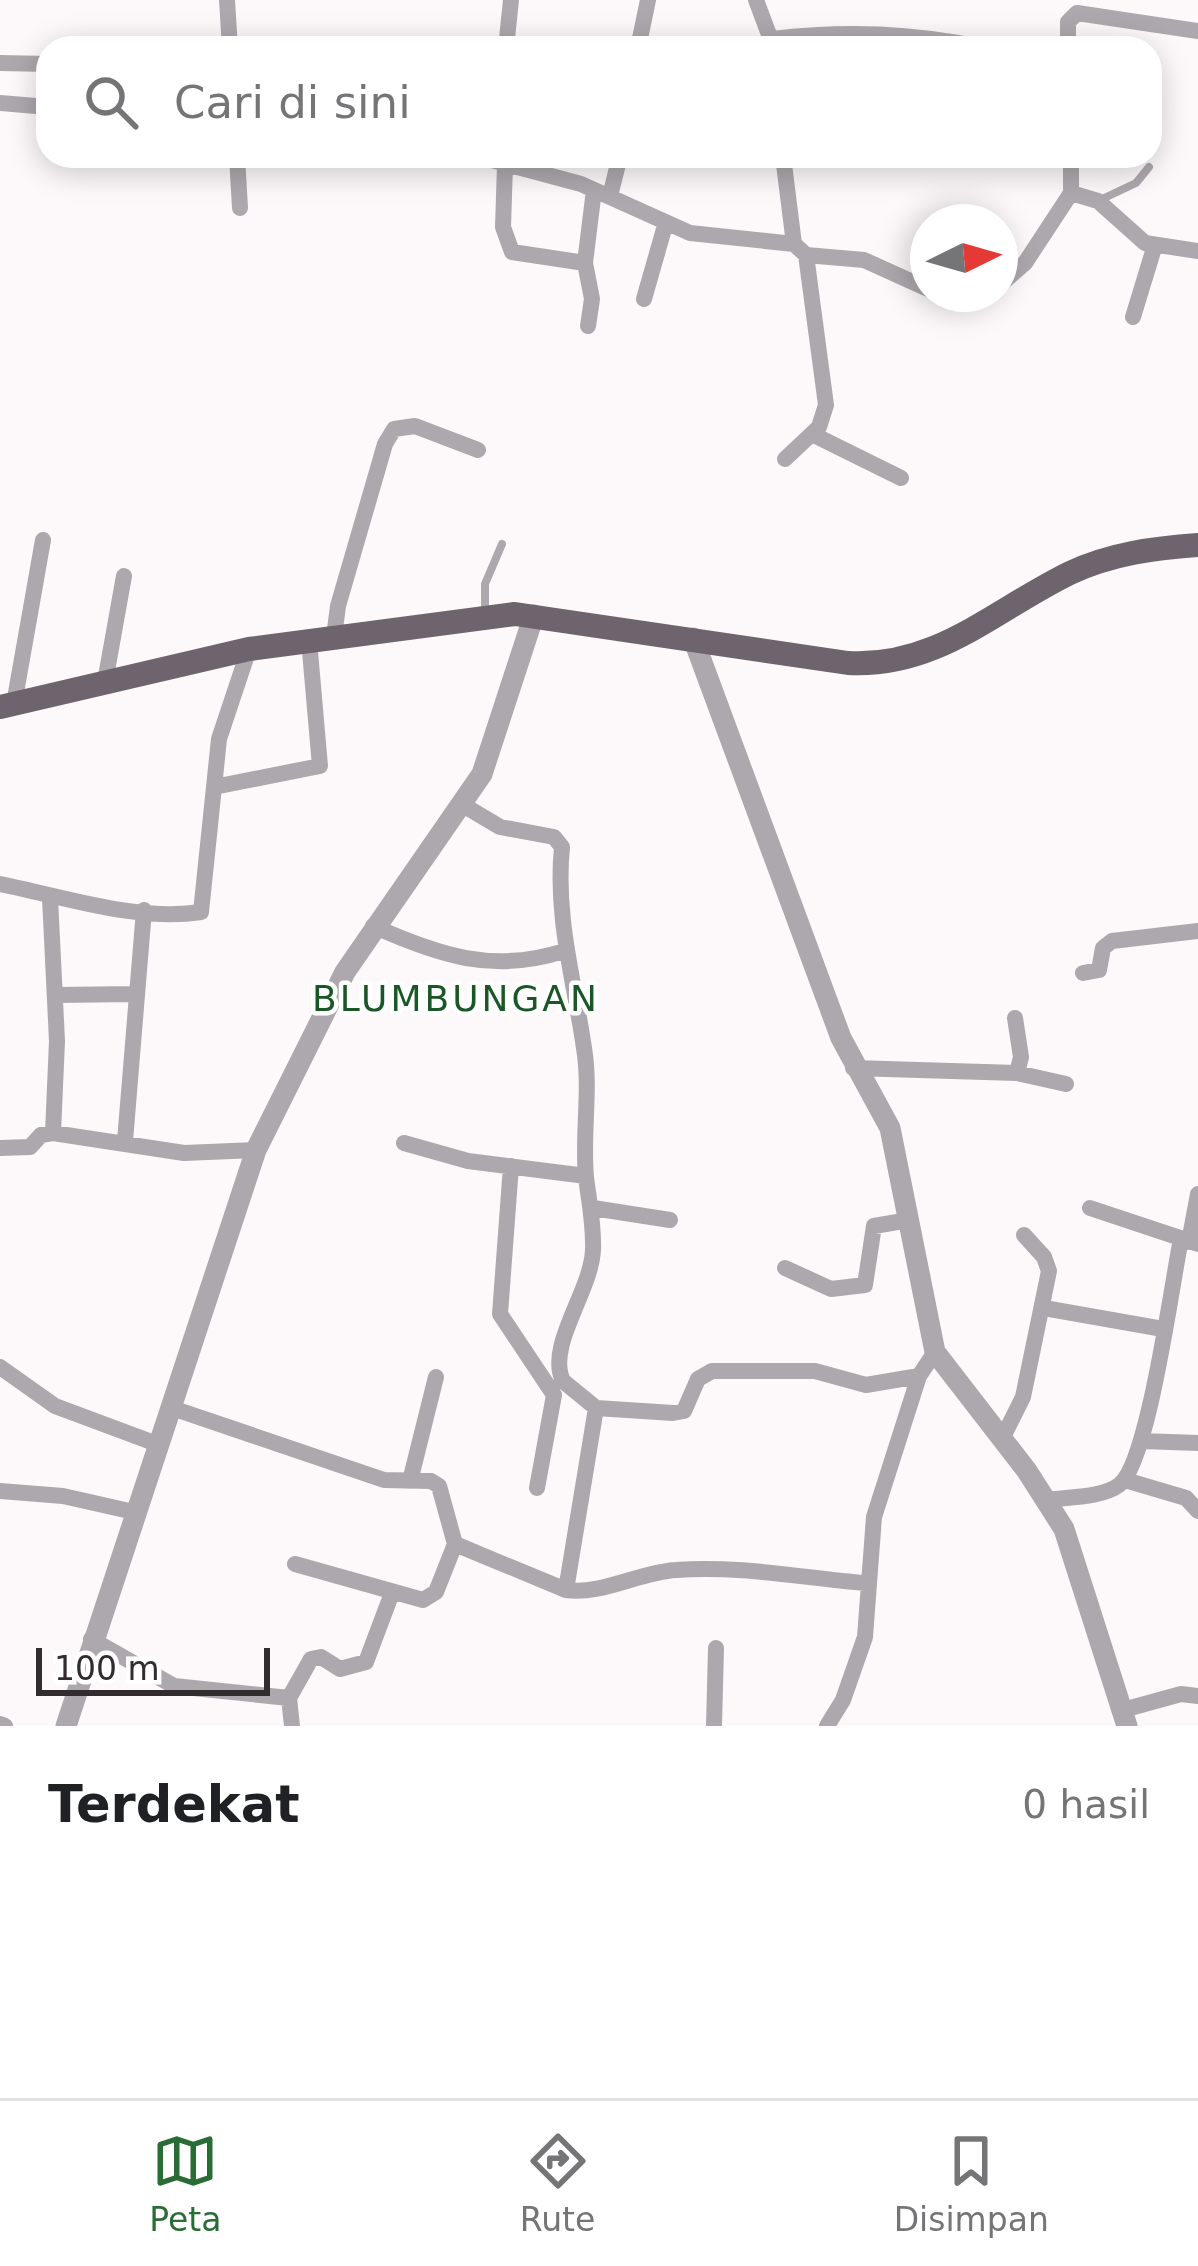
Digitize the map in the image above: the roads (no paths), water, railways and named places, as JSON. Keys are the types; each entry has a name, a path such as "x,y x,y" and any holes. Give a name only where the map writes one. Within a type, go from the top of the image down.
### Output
{"main road":[{"path":"7,705 249,649 485,617 534,615 848,663 898,662 936,651 1093,563 1198,545"}],"street":[{"path":"226,0 229,36"},
{"path":"507,36 511,0"},
{"path":"640,36 648,0"},
{"path":"757,0 770,36"},
{"path":"1068,36 1068,22 1077,13 1198,31"},
{"path":"816,36 852,30 924,36"},
{"path":"0,63 36,64"},
{"path":"0,103 36,106"},
{"path":"238,168 240,208"},
{"path":"494,168 503,227 512,252 585,262"},
{"path":"519,168 602,193 666,222 727,241 864,260 910,281"},
{"path":"588,326 592,299 585,262 602,193 614,168"},
{"path":"785,168 826,406 823,422 785,459"},
{"path":"1018,269 1071,193 1071,168"},
{"path":"1071,193 1098,201 1154,248 1198,251"},
{"path":"644,299 666,222"},
{"path":"1133,317 1154,248"},
{"path":"214,787 320,766 321,638 338,606 368,517 385,444 394,429 415,425 478,449"},
{"path":"812,434 901,478"},
{"path":"7,705 44,540"},
{"path":"105,682 124,576"},
{"path":"72,1724 92,1639 256,1150 318,1018 373,926 464,805 493,748 534,615"},
{"path":"694,638 853,1068 890,1128 935,1352 1046,1500 1081,1573 1125,1718 1181,1694 1198,1696"},
{"path":"0,884 50,898 144,910 202,910 219,739 249,649"},
{"path":"464,805 500,827 560,840 564,951 585,1053 586,1176 593,1256 558,1364 563,1382 596,1408 680,1412 698,1379 712,1372 805,1370 866,1385 919,1376"},
{"path":"50,898 56,995 53,1132"},
{"path":"125,1141 144,910"},
{"path":"373,926 439,956 461,960 511,963 564,951"},
{"path":"1083,973 1099,970 1108,943 1198,931"},
{"path":"56,995 136,994"},
{"path":"1016,1018 1021,1058 1017,1073"},
{"path":"853,1068 1017,1073 1066,1084"},
{"path":"0,1148 30,1148 41,1135 53,1132 184,1153 256,1150"},
{"path":"404,1143 453,1158 586,1176"},
{"path":"511,1166 500,1314 554,1395 537,1488"},
{"path":"1046,1500 1116,1488 1125,1480 1142,1441 1163,1329 1198,1194"},
{"path":"592,1208 670,1220"},
{"path":"1090,1208 1189,1242"},
{"path":"785,1268 831,1288 865,1285 874,1226 909,1220"},
{"path":"1002,1439 1023,1396 1044,1308 1048,1263 1024,1235"},
{"path":"1044,1308 1163,1329"},
{"path":"827,1726 859,1660 869,1610 865,1583 874,1517 919,1376 935,1352"},
{"path":"0,1366 55,1406 157,1444"},
{"path":"410,1481 436,1377"},
{"path":"169,1407 384,1480 439,1486 455,1544 430,1598 392,1593 295,1564"},
{"path":"566,1590 596,1408"},
{"path":"1142,1441 1198,1443"},
{"path":"1125,1480 1186,1498 1198,1511"},
{"path":"0,1491 63,1496 134,1512"},
{"path":"455,1544 566,1590 584,1591 646,1573 691,1569 865,1583"},
{"path":"292,1726 289,1698 311,1659 321,1657 340,1669 366,1662 392,1593"},
{"path":"92,1639 174,1686 289,1698"},
{"path":"714,1726 716,1648"}],"lane":[{"path":"1098,201 1136,183 1148,168"},
{"path":"485,617 485,584 502,544"}],"district":[{"name":"BLUMBUNGAN","path":"456,998"}]}
